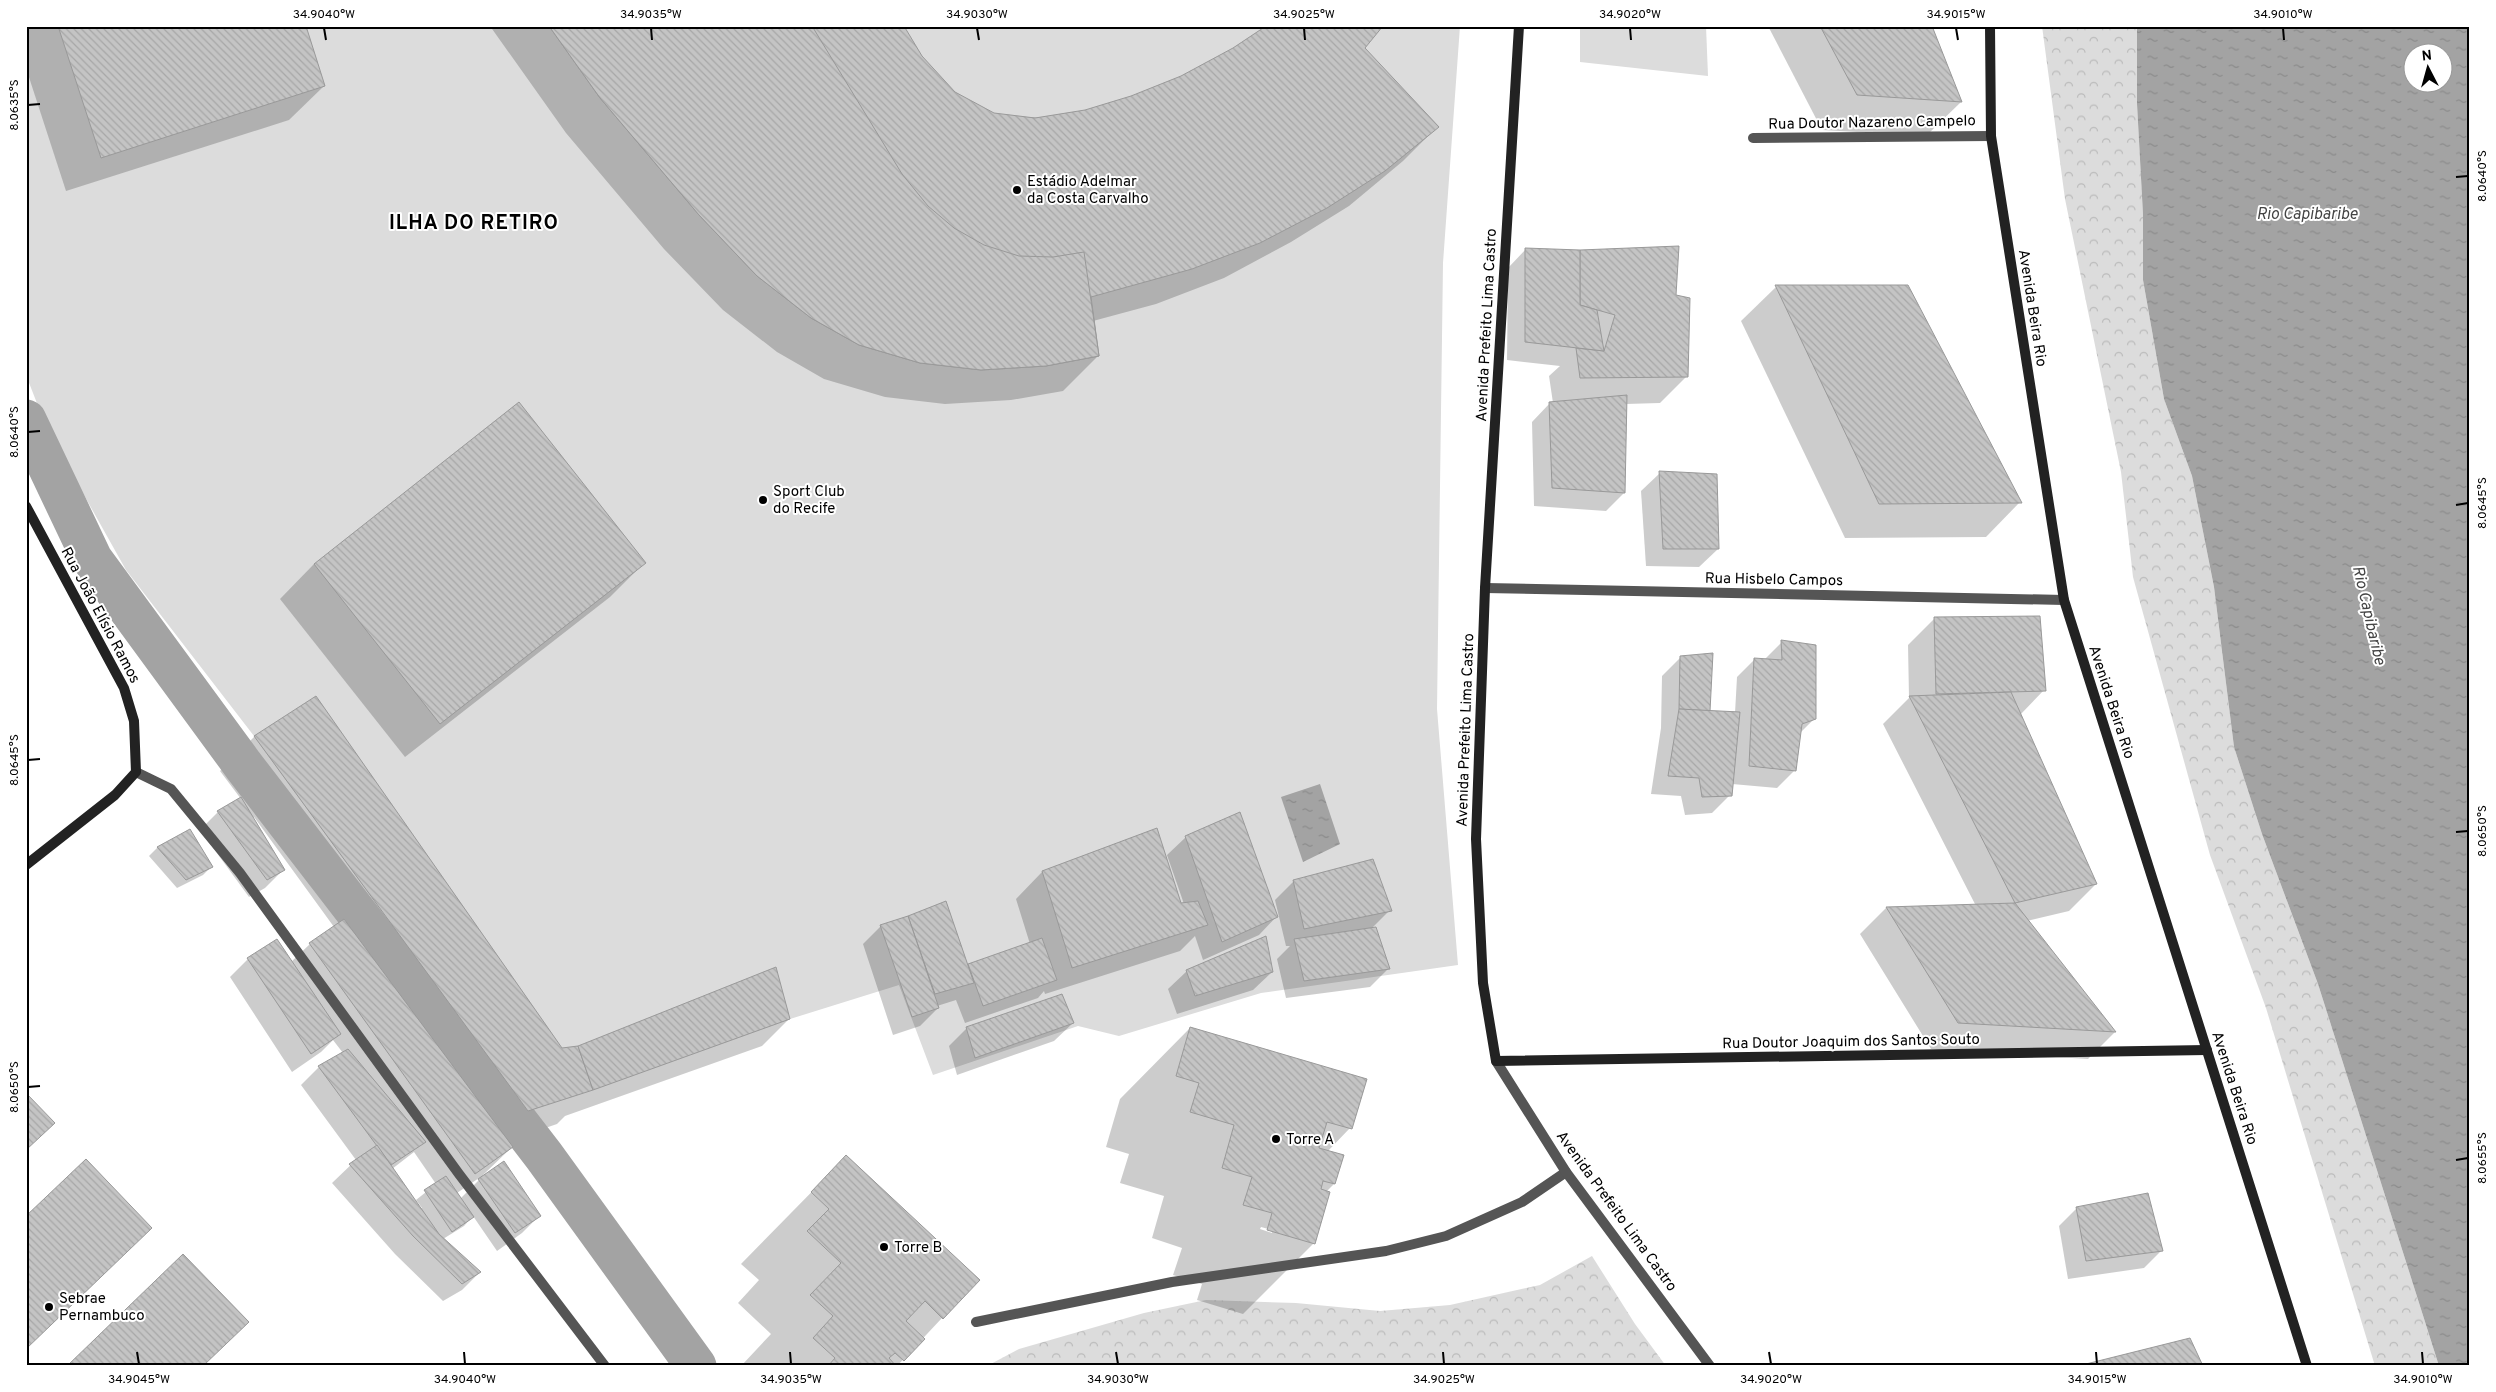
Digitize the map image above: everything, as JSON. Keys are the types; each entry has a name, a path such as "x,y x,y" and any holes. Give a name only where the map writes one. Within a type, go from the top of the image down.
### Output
{"main road":[{"name":"Avenida Prefeito Lima Castro","path":"1496,1062 1483,983 1476,839 1485,588 1519,26"},
{"name":"Avenida Beira Rio","path":"1990,26 1991,136 2064,600 2307,1366"},
{"name":"Rua João Elísio Ramos","path":"26,506 124,688 134,721 136,772"},
{"path":"26,865 115,795 136,772"},
{"name":"Rua Doutor Joaquim dos Santos Souto","path":"1496,1062 2208,1050"}],"street":[{"name":"Rua Doutor Nazareno Campelo","path":"1753,138 1991,136"},
{"name":"Rua Hisbelo Campos","path":"1485,588 2064,600"},
{"path":"136,772 172,789 240,873 459,1174 605,1366"},
{"name":"Avenida Prefeito Lima Castro","path":"1496,1062 1566,1172 1710,1366"},
{"path":"976,1322 1172,1282 1386,1250 1446,1236 1522,1202 1566,1172"}],"green space":[{"name":"Sport Club do Recife","path":"26,26 1460,26 1443,263 1437,709 1458,965 1261,993 1119,1036 1078,1026 933,1075 899,985 790,1019 528,1111 254,736 126,570 47,429 26,375"},
{"path":"1580,26 1706,26 1708,76 1580,62"},
{"path":"2042,26 2137,26 2137,104 2143,215 2143,280 2164,399 2192,476 2214,587 2234,747 2262,834 2318,984 2439,1366 2375,1366 2266,1008 2210,855 2133,577 2121,472 2065,199"},
{"path":"1592,1256 1635,1324 1666,1366 987,1366 1019,1349 1144,1313 1206,1300 1296,1303 1380,1311 1450,1305 1540,1285"}],"water":[{"name":"Rio Capibaribe","path":"2137,26 2470,26 2470,1366 2439,1366 2318,984 2262,834 2234,747 2214,587 2192,476 2164,399 2143,280 2143,215 2137,104"},
{"path":"1320,784 1340,844 1303,862 1281,797"}],"building":[{"path":"58,26 306,26 325,86 101,158"},
{"name":"Estádio Adelmar da Costa Carvalho","path":"549,26 904,26 922,56 955,92 994,113 1035,118 1085,110 1131,96 1181,76 1233,48 1266,26 1383,26 1365,48 1439,127 1385,171 1327,208 1260,243 1192,269 1091,297 1099,356 1046,366 981,370 920,363 859,345 811,318 757,276 699,215 600,98"},
{"path":"549,26 812,26 902,174 928,206 954,228 984,245 1019,256 1053,257 1084,252 1099,356 1046,366 981,370 920,363 859,345 811,318 757,276 699,215 600,98"},
{"path":"1820,26 1932,26 1962,102 1857,95"},
{"path":"1679,246 1676,295 1690,298 1688,377 1580,378 1576,348 1604,351 1615,315 1580,305 1580,250"},
{"path":"1525,248 1580,250 1580,305 1597,310 1604,351 1525,342"},
{"path":"1775,285 1908,285 2022,503 1879,504"},
{"path":"1627,395 1625,493 1552,488 1549,402"},
{"path":"519,402 646,563 440,724 314,564"},
{"path":"1659,471 1717,474 1719,549 1663,549"},
{"path":"2040,616 2046,691 1936,694 1934,617"},
{"path":"1781,640 1816,645 1816,719 1802,724 1796,771 1749,766 1754,658 1782,660"},
{"path":"1713,653 1710,711 1679,709 1680,656"},
{"path":"2011,692 2097,884 2015,903 1909,696"},
{"path":"316,696 562,1048 578,1046 593,1090 528,1111 254,736"},
{"path":"1679,709 1740,712 1732,796 1702,797 1699,778 1668,776"},
{"path":"241,797 285,870 267,880 217,811"},
{"path":"1240,812 1278,917 1222,942 1185,836"},
{"path":"1157,828 1181,903 1198,901 1208,925 1072,968 1042,871"},
{"path":"190,829 213,867 186,880 157,847"},
{"path":"1373,859 1392,911 1304,929 1293,880"},
{"path":"946,901 974,983 935,994 908,916"},
{"path":"2015,903 2116,1032 1958,1023 1886,907"},
{"path":"908,916 939,1008 912,1017 880,925"},
{"path":"344,919 513,1147 475,1174 309,943"},
{"path":"1376,927 1390,969 1304,981 1294,939"},
{"path":"1266,936 1273,972 1195,996 1186,970"},
{"path":"1042,938 1057,980 983,1006 968,964"},
{"path":"277,939 341,1034 311,1054 247,958"},
{"path":"776,967 790,1019 593,1090 578,1046"},
{"path":"1062,994 1074,1023 975,1058 966,1027"},
{"name":"Torre A","path":"1190,1027 1367,1079 1352,1129 1327,1122 1319,1148 1344,1155 1335,1184 1323,1181 1321,1189 1330,1192 1315,1244 1267,1230 1272,1213 1243,1205 1252,1177 1222,1168 1234,1125 1190,1112 1199,1083 1176,1076"},
{"path":"348,1049 426,1142 391,1165 318,1066"},
{"path":"26,1093 55,1123 26,1150"},
{"path":"377,1145 439,1234 481,1272 462,1284 413,1236 349,1164"},
{"name":"Torre B","path":"846,1155 980,1280 943,1319 925,1301 906,1321 925,1339 904,1361 895,1353 889,1358 896,1366 828,1366 835,1358 813,1338 833,1316 810,1295 841,1263 807,1231 829,1209 811,1192"},
{"path":"86,1159 152,1228 26,1349 26,1216"},
{"path":"504,1161 541,1216 515,1233 478,1179"},
{"path":"446,1176 474,1217 452,1232 424,1190"},
{"path":"2148,1193 2163,1251 2086,1261 2076,1207"},
{"path":"183,1254 249,1322 203,1366 67,1366"},
{"path":"2190,1338 2203,1366 2078,1366"}],"waterway":[{"path":"26,420 92,559 243,765 544,1156 696,1366"}],"place":[{"name":"Estádio Adelmar da Costa Carvalho","path":"1017,190"},
{"name":"Sport Club do Recife","path":"763,500"},
{"name":"Torre A","path":"1276,1139"},
{"name":"Torre B","path":"884,1247"},
{"name":"Sebrae Pernambuco","path":"49,1307"}],"district":[{"name":"ILHA DO RETIRO","path":"474,222"}]}
